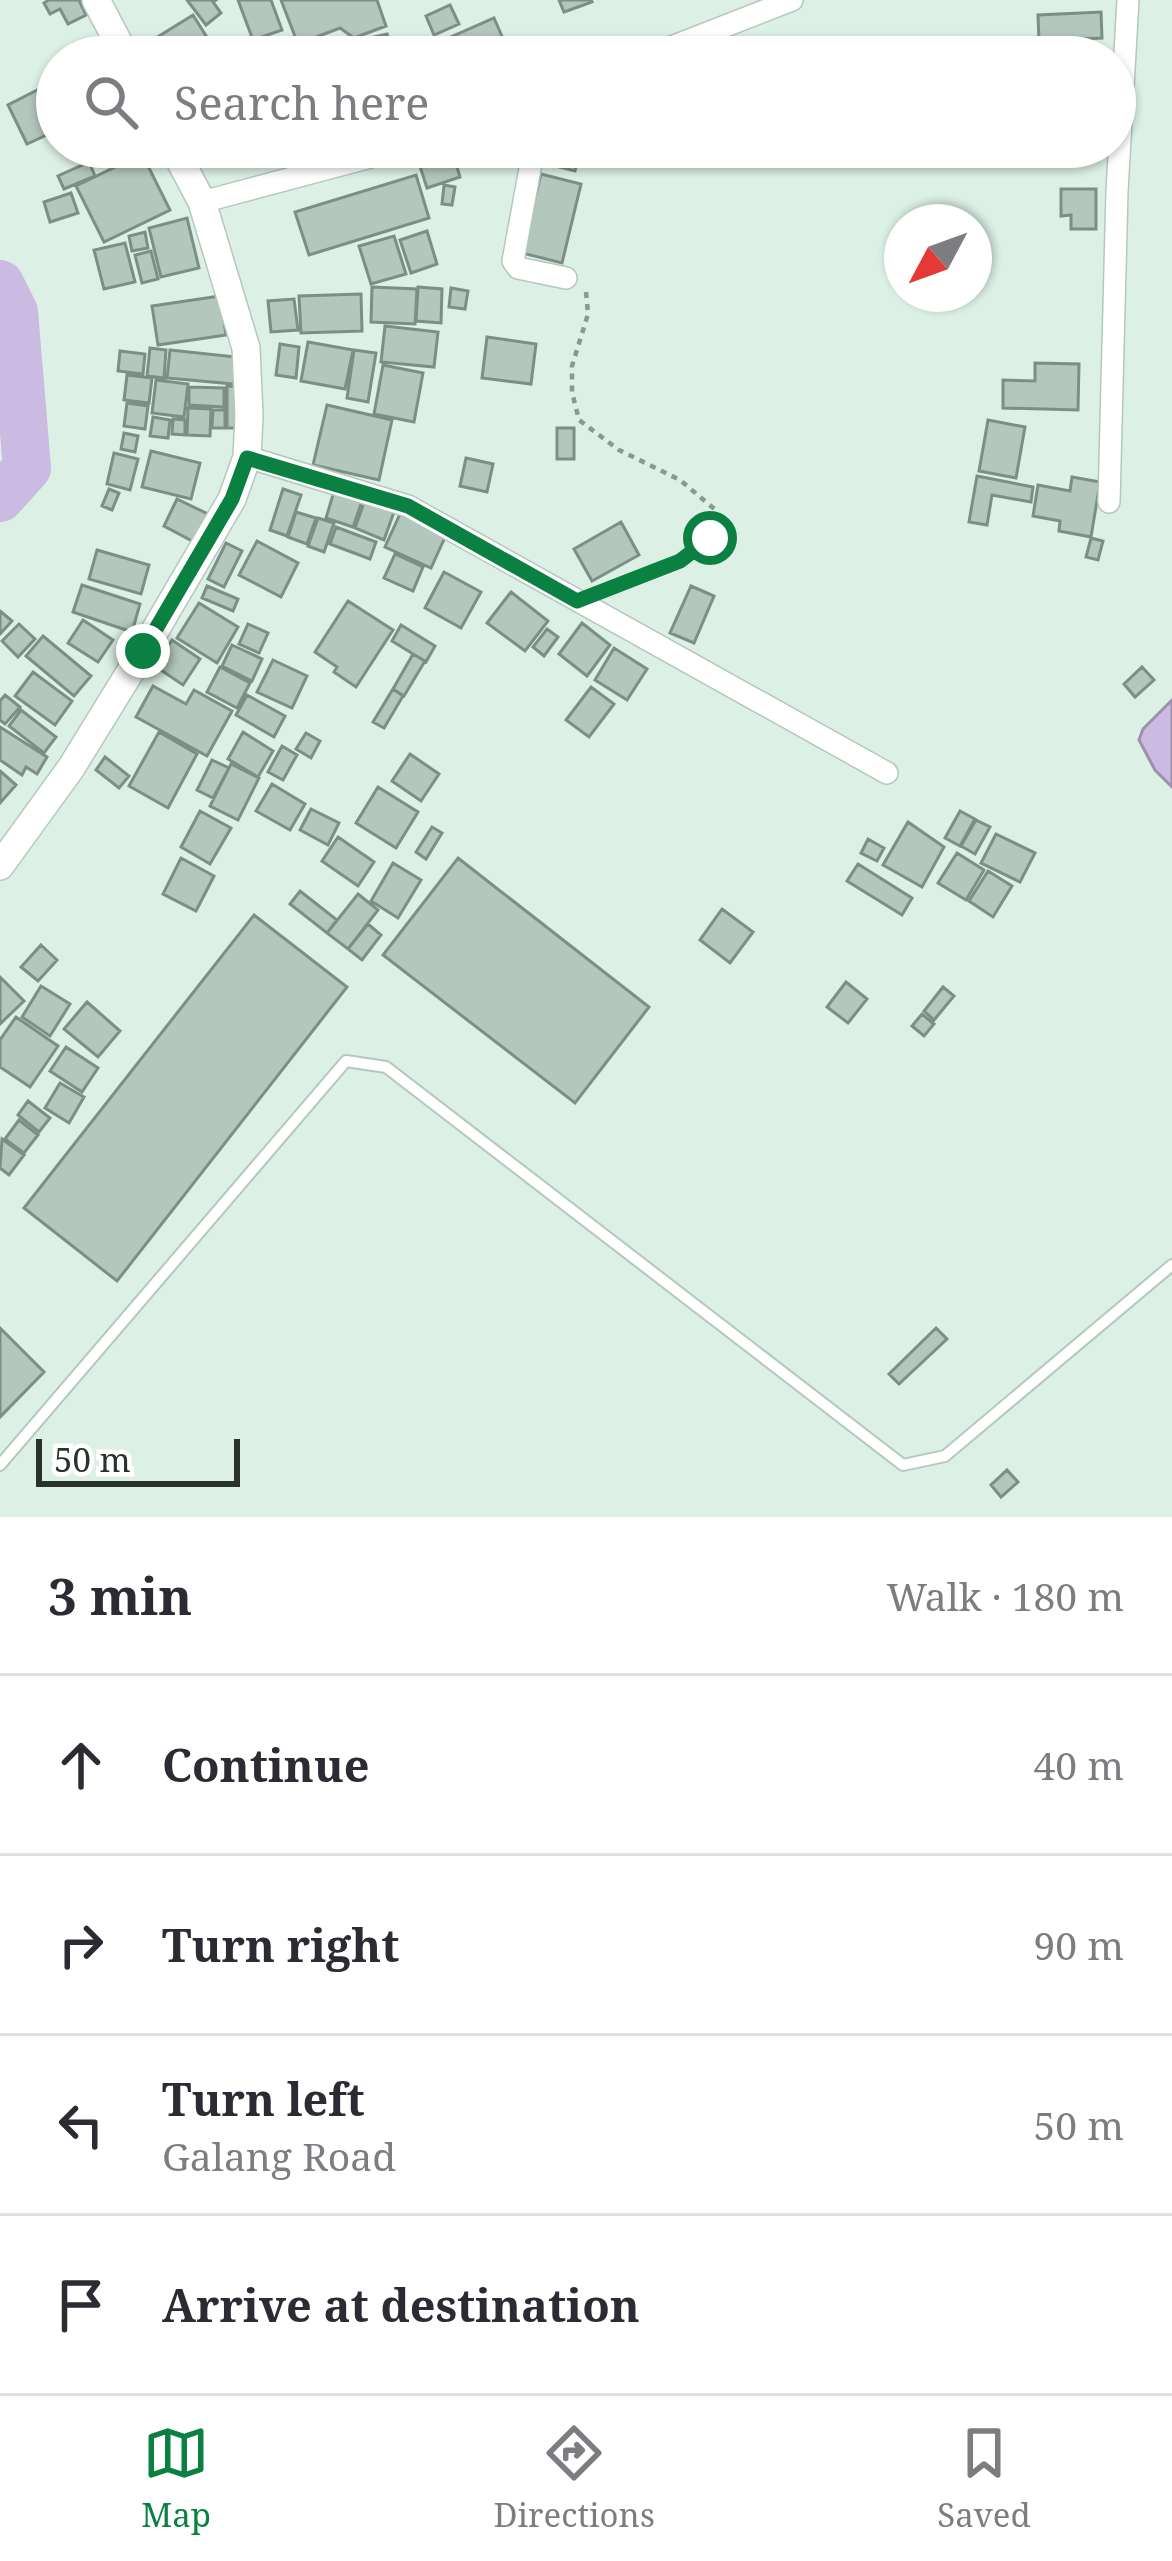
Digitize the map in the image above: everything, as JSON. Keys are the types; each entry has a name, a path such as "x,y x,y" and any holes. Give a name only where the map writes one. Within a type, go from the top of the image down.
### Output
{"street":[{"path":"96,0 115,36"},
{"path":"700,36 792,0"},
{"path":"1126,36 1128,0"},
{"path":"0,866 71,768 143,651 232,499 247,458 246,348 202,202 184,168"},
{"path":"202,202 329,168"},
{"path":"530,168 513,261 518,268 566,278"},
{"path":"1109,502 1118,168"},
{"path":"247,458 408,506 887,773"}],"lane":[{"path":"0,1465 346,1060 386,1067 903,1465 945,1456 1172,1265"}],"path":[{"path":"566,278 585,287 588,314 572,366 579,420 619,450 680,480 718,512 710,538 680,561 577,601"}],"shaded area":[{"path":"1172,700 1172,787 1155,770 1139,740 1143,729"}],"building":[{"path":"79,0 86,15 68,24 60,9 50,14 44,3"},
{"path":"187,0 216,0 221,13 206,25"},
{"path":"238,0 271,0 282,30 252,36"},
{"path":"281,0 377,0 386,26 359,36 340,28 319,36 295,36"},
{"path":"559,0 591,0 592,2 564,12"},
{"path":"450,5 459,24 434,35 426,16"},
{"path":"1101,12 1102,36 1039,36 1038,15"},
{"path":"193,15 206,36 159,36"},
{"path":"494,18 502,36 453,36"},
{"path":"36,91 36,140 27,144 8,105"},
{"path":"76,168 92,168 95,176 64,189 58,176"},
{"path":"113,168 149,168 170,210 104,242 76,186"},
{"path":"421,168 457,168 460,177 427,188"},
{"path":"541,174 581,184 562,263 522,253"},
{"path":"416,175 429,218 309,255 295,212"},
{"path":"444,185 455,187 452,205 442,204"},
{"path":"1061,189 1096,189 1096,229 1071,229 1071,215 1061,216"},
{"path":"71,193 78,213 50,222 44,202"},
{"path":"187,218 199,268 161,277 149,228"},
{"path":"427,231 437,264 411,273 400,240"},
{"path":"145,232 148,248 132,251 129,236"},
{"path":"394,236 406,274 371,284 359,246"},
{"path":"125,243 135,282 104,289 94,250"},
{"path":"151,251 158,279 142,283 135,255"},
{"path":"372,287 417,289 415,324 371,322"},
{"path":"418,287 442,289 441,323 416,321"},
{"path":"451,288 468,291 465,309 449,307"},
{"path":"361,294 362,331 301,333 299,296"},
{"path":"220,296 226,335 158,345 152,306"},
{"path":"294,299 298,330 271,332 268,301"},
{"path":"385,326 438,332 434,367 381,362"},
{"path":"487,337 536,344 531,384 482,378"},
{"path":"308,342 353,350 345,389 301,381"},
{"path":"280,344 299,347 296,378 276,375"},
{"path":"150,348 166,350 164,378 147,376"},
{"path":"170,350 236,357 234,384 167,378"},
{"path":"354,350 376,353 368,402 347,398"},
{"path":"120,351 145,354 143,374 118,371"},
{"path":"1035,363 1079,364 1078,410 1003,408 1003,380 1035,381"},
{"path":"383,365 423,373 414,422 374,414"},
{"path":"127,375 152,378 149,403 124,400"},
{"path":"156,380 188,384 184,417 152,413"},
{"path":"227,386 244,387 243,428 227,428"},
{"path":"189,387 224,388 224,407 189,405"},
{"path":"127,403 148,406 145,429 124,426"},
{"path":"327,405 392,420 379,480 313,465"},
{"path":"188,408 211,409 210,436 187,435"},
{"path":"213,410 225,410 225,428 212,428"},
{"path":"153,417 170,420 168,438 150,436"},
{"path":"173,419 185,420 185,435 172,434"},
{"path":"988,420 1025,427 1016,478 979,471"},
{"path":"557,428 574,428 574,459 557,459"},
{"path":"124,433 138,436 135,452 121,449"},
{"path":"151,451 200,463 191,499 142,487"},
{"path":"114,453 138,459 130,490 107,484"},
{"path":"466,458 493,464 487,492 460,486"},
{"path":"977,476 1033,487 1031,502 992,495 987,525 969,522"},
{"path":"1072,477 1100,482 1091,537 1059,531 1060,521 1033,516 1038,485 1070,491"},
{"path":"335,488 363,498 353,527 326,518"},
{"path":"109,489 119,493 112,510 102,506"},
{"path":"283,489 301,495 287,536 270,530"},
{"path":"366,497 395,509 384,540 355,528"},
{"path":"177,499 208,514 194,542 164,526"},
{"path":"296,512 316,518 307,544 288,537"},
{"path":"400,514 446,535 431,568 385,547"},
{"path":"318,518 334,523 324,552 308,546"},
{"path":"621,522 639,555 592,581 574,549"},
{"path":"336,527 376,542 370,559 330,544"},
{"path":"1091,538 1103,541 1098,560 1086,557"},
{"path":"257,541 298,563 281,597 239,575"},
{"path":"226,543 242,551 224,587 208,579"},
{"path":"97,550 149,565 141,594 89,579"},
{"path":"395,554 423,567 413,591 384,578"},
{"path":"444,572 481,592 461,628 425,608"},
{"path":"82,585 140,604 132,632 73,612"},
{"path":"207,586 238,599 233,611 202,598"},
{"path":"691,586 714,596 694,643 670,633"},
{"path":"511,592 548,621 525,651 487,623"},
{"path":"348,601 393,630 356,687 315,652"},
{"path":"199,603 238,627 217,663 177,638"},
{"path":"0,611 12,621 0,634"},
{"path":"83,620 113,640 98,662 68,643"},
{"path":"582,623 610,645 587,676 559,654"},
{"path":"19,624 35,639 18,657 2,641"},
{"path":"248,624 268,633 259,653 239,644"},
{"path":"401,625 435,646 426,662 392,641"},
{"path":"547,629 558,637 544,656 533,647"},
{"path":"43,636 91,676 74,696 26,656"},
{"path":"172,640 200,659 183,685 155,666"},
{"path":"232,645 262,659 252,681 222,666"},
{"path":"614,648 647,669 627,700 595,680"},
{"path":"413,654 425,661 404,696 393,689"},
{"path":"273,660 307,676 292,708 257,692"},
{"path":"220,667 250,683 237,708 207,692"},
{"path":"1142,667 1154,680 1135,697 1124,684"},
{"path":"33,672 72,701 55,725 15,696"},
{"path":"153,686 186,704 194,690 232,711 207,756 136,717"},
{"path":"591,687 614,704 589,737 566,720"},
{"path":"393,689 403,696 384,728 373,722"},
{"path":"5,695 20,707 5,724 0,720 0,701"},
{"path":"247,695 285,716 274,737 236,715"},
{"path":"21,710 56,737 44,753 9,726"},
{"path":"0,727 47,757 37,774 26,767 22,775 0,760"},
{"path":"159,732 197,754 168,808 129,786"},
{"path":"243,732 273,751 258,777 228,759"},
{"path":"306,733 320,741 311,758 296,749"},
{"path":"282,746 297,755 283,780 268,772"},
{"path":"410,754 439,774 421,801 392,781"},
{"path":"105,757 129,776 119,788 96,770"},
{"path":"212,760 229,768 213,798 197,790"},
{"path":"231,764 259,778 238,820 210,806"},
{"path":"0,771 16,785 0,803"},
{"path":"272,784 305,804 290,830 256,811"},
{"path":"378,787 418,812 396,848 356,823"},
{"path":"311,809 339,823 328,845 300,830"},
{"path":"200,811 231,828 210,864 181,847"},
{"path":"960,811 975,819 960,846 945,838"},
{"path":"976,820 990,827 975,854 961,846"},
{"path":"908,822 944,847 922,887 883,865"},
{"path":"432,827 442,833 426,859 416,852"},
{"path":"996,834 1035,853 1020,882 981,863"},
{"path":"338,837 374,862 358,886 322,861"},
{"path":"868,839 884,848 877,861 861,853"},
{"path":"957,853 984,870 966,900 938,883"},
{"path":"181,858 214,876 196,911 163,894"},
{"path":"458,858 649,1007 575,1103 383,955"},
{"path":"393,863 421,880 398,918 371,901"},
{"path":"858,864 912,898 902,915 847,881"},
{"path":"988,871 1012,886 993,917 969,901"},
{"path":"300,891 337,920 327,933 290,904"},
{"path":"358,894 378,910 348,949 327,933"},
{"path":"722,909 753,932 730,963 700,940"},
{"path":"254,915 347,987 117,1281 24,1208"},
{"path":"368,924 381,935 362,960 348,949"},
{"path":"41,945 57,960 38,981 21,967"},
{"path":"0,977 24,1001 0,1024"},
{"path":"846,982 867,999 848,1023 827,1007"},
{"path":"41,986 70,1004 50,1036 22,1017"},
{"path":"943,987 954,996 934,1020 924,1011"},
{"path":"87,1002 120,1031 98,1057 64,1029"},
{"path":"922,1014 934,1024 924,1036 912,1026"},
{"path":"16,1017 58,1046 30,1087 0,1067 0,1040"},
{"path":"66,1047 98,1068 82,1092 50,1071"},
{"path":"60,1083 84,1097 69,1123 45,1108"},
{"path":"28,1101 50,1118 39,1132 18,1115"},
{"path":"19,1120 38,1135 24,1153 5,1139"},
{"path":"2,1139 24,1155 9,1175 0,1168"},
{"path":"0,1328 44,1372 0,1417"},
{"path":"936,1328 947,1339 899,1384 889,1374"},
{"path":"1007,1470 1018,1482 1001,1497 991,1485"}],"waterway":[{"path":"0,284 14,312 27,468 0,498"}],"route":[{"path":"143,651 232,499 247,458 408,506 577,601 680,561 710,538"}]}
